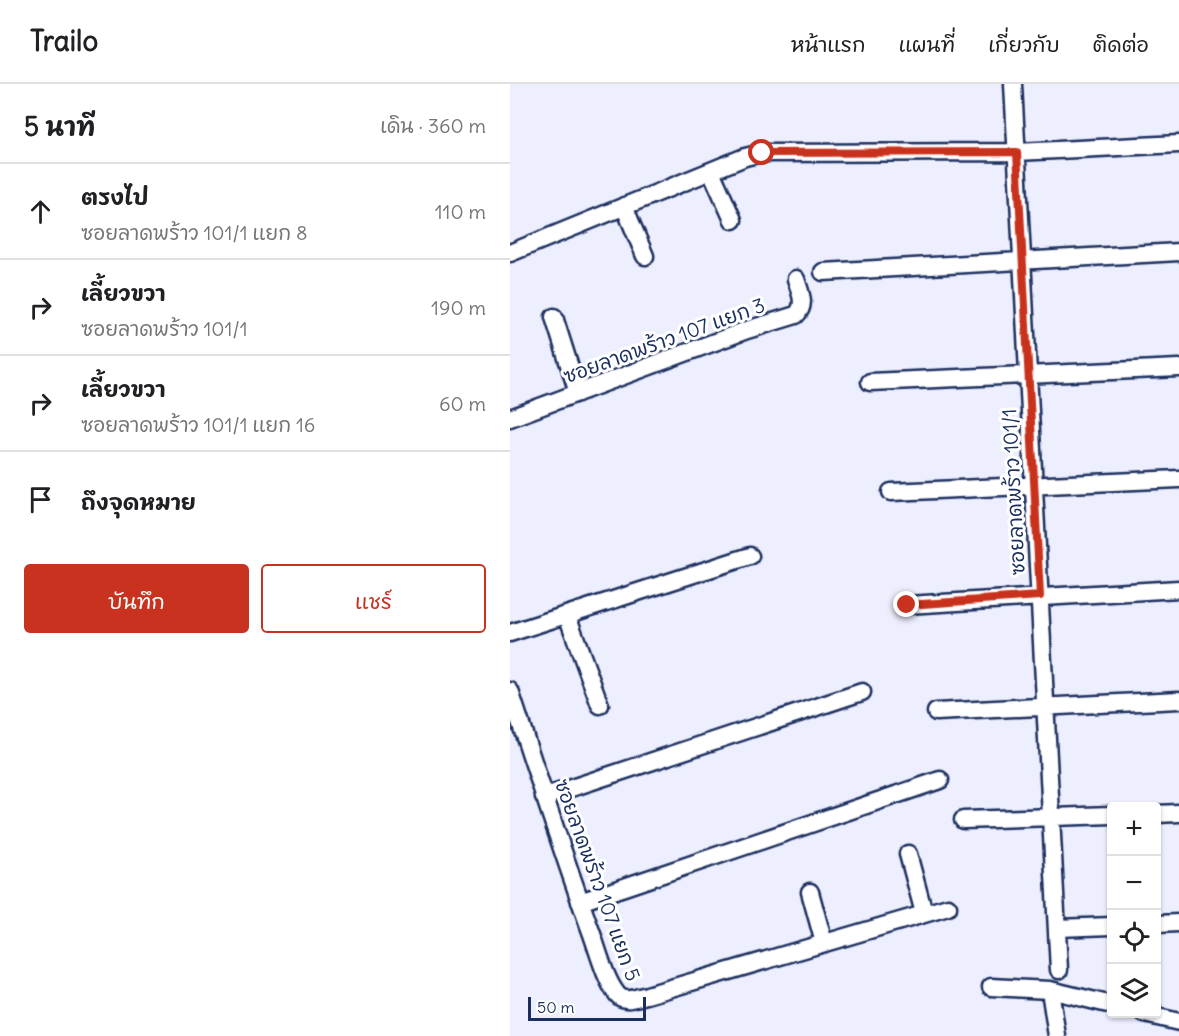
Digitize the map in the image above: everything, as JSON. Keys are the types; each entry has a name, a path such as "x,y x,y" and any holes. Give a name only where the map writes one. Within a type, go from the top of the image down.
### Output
{"street":[{"name":"ซอยลาดพร้าว 101/1","path":"1013,84 1059,970"},
{"path":"510,253 745,156 762,153 1017,152 1179,144"},
{"path":"711,171 734,220"},
{"path":"624,206 645,256"},
{"path":"823,272 1179,252"},
{"name":"ซอยลาดพร้าว 107 แยก 3","path":"510,418 747,330 796,315 803,303 796,279"},
{"path":"554,317 578,393"},
{"path":"870,382 1179,368"},
{"path":"891,492 1179,479"},
{"path":"510,633 750,556"},
{"path":"907,605 1179,589"},
{"path":"567,615 600,705"},
{"name":"ซอยลาดพร้าว 107 แยก 5","path":"510,691 580,902 609,979 617,995 622,999 647,995 948,906"},
{"path":"544,797 862,692"},
{"path":"936,712 1179,700"},
{"path":"580,902 940,780"},
{"path":"1161,814 1179,813"},
{"path":"963,820 1107,815"},
{"path":"908,854 924,914"},
{"path":"810,892 824,943"},
{"path":"1161,924 1179,923"},
{"path":"1057,928 1107,926"},
{"path":"991,987 1050,990 1107,1004"},
{"path":"1050,990 1057,1036"},
{"path":"1161,1018 1179,1022"}],"route":[{"path":"762,153 1017,152 1040,596 907,605"}]}
